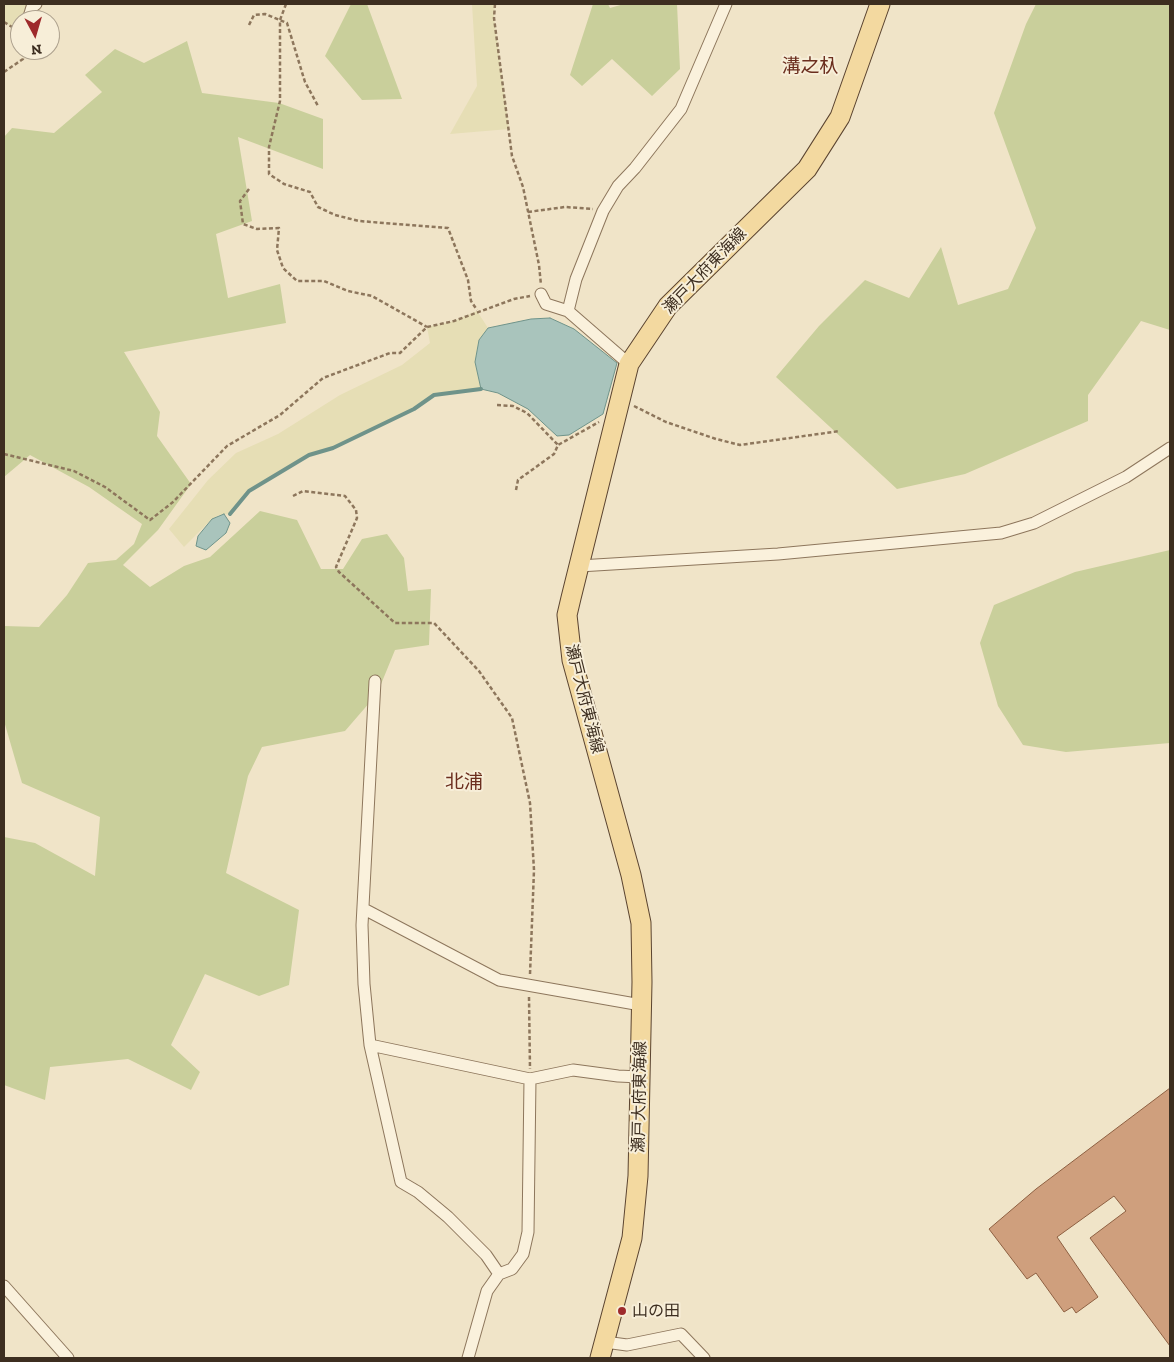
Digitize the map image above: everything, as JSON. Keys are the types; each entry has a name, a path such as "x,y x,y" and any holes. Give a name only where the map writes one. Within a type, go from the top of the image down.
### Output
{"main road":[{"name":"瀬戸大府東海線","path":"602,1350 632,1238 638,1176 641,923 631,875 578,687 568,641 567,615 629,364 668,306 806,169 840,117 880,4"}],"street":[{"path":"568,311 576,279 603,210 618,186 635,168 681,109 726,4"},
{"path":"541,294 546,304 568,311 629,364"},
{"path":"579,566 778,554 1001,534 1034,523 1118,481 1170,448"},
{"path":"375,681 366,830 364,909 364,984 370,1045 401,1182 418,1192 448,1217 486,1255 499,1274"},
{"path":"364,909 484,974 499,980 529,987 641,1005"},
{"path":"370,1045 530,1079 573,1070 640,1077"},
{"path":"468,1358 487,1291 499,1274 512,1268 523,1254 528,1232 530,1079"},
{"path":"4,1286 68,1358"},
{"path":"602,1350 682,1334 704,1358"}],"path":[{"path":"286,4 280,20 280,101 269,147 269,174 284,184 310,192 318,207 335,215 360,221 448,228 468,280 471,301 477,310"},
{"path":"4,454 74,471 106,487 150,520 173,502 227,446 280,415 323,378 390,354 400,353 427,327 454,321 477,310 514,299 541,294 539,265 528,212 512,156 494,18 495,4"},
{"path":"249,26 254,15 265,14 286,22 305,82 318,106"},
{"path":"4,72 23,60"},
{"path":"249,189 240,201 243,224 257,229 279,228 277,250 283,268 296,281 324,282 348,291 372,296 427,327"},
{"path":"528,212 565,207 603,210"},
{"path":"497,405 512,406 528,413 558,445"},
{"path":"516,490 518,480 554,454 558,445 618,407 740,445 840,431"},
{"path":"292,496 303,491 345,496 356,510 357,518 336,566 339,572 394,623 434,623 479,671 512,718 530,803 534,870 529,987 530,1079"}],"shaded area":[{"path":"4,4 36,4 33,10 10,10 10,26 4,22"},
{"path":"472,4 495,4 494,18 509,129 450,134 477,86"},
{"path":"477,311 488,328 479,340 475,362 481,389 434,395 414,409 333,448 309,455 249,491 230,514 219,515 212,519 184,547 169,529 208,480 236,453 278,434 340,395 402,365 430,343 427,327 454,321"}],"green space":[{"path":"351,4 367,4 402,99 362,100 325,56"},
{"path":"593,4 608,4 610,8 624,4 677,4 680,69 652,96 612,59 582,86 570,75"},
{"path":"1036,4 1170,4 1170,330 1141,321 1088,395 1088,421 965,474 897,489 776,377 819,326 865,280 909,298 941,247 958,305 1008,289 1036,228 994,113 1026,24"},
{"path":"187,41 202,93 279,103 323,119 323,169 238,137 252,221 216,234 228,298 280,284 286,323 124,352 160,412 157,436 191,484 158,530 123,565 150,587 184,566 210,557 260,511 297,520 321,569 343,569 362,539 387,534 404,558 408,591 431,589 429,645 395,650 377,694 345,731 262,747 248,776 226,873 299,910 289,985 259,996 205,974 171,1045 200,1072 191,1090 128,1059 50,1067 45,1100 4,1085 4,837 35,843 95,876 100,817 22,783 4,721 4,626 39,627 67,595 88,563 116,560 134,544 142,524 89,487 30,455 4,477 4,137 12,128 54,133 102,92 85,75 115,49 144,63"},
{"path":"1170,550 1170,743 1066,752 1023,745 998,706 980,643 994,605 1075,572"}],"water":[{"path":"550,318 574,329 617,363 603,414 569,435 557,436 528,409 498,393 481,389 475,362 479,340 488,328 531,319"},
{"path":"224,514 230,523 226,533 206,550 196,546 198,536 212,519"}],"building":[{"path":"1170,1088 1170,1346 1090,1238 1126,1211 1114,1196 1057,1237 1098,1297 1076,1313 1072,1307 1064,1312 1036,1273 1027,1279 989,1229 1036,1189"}],"waterway":[{"path":"230,514 249,491 309,455 333,448 414,409 434,395 481,389"}],"place":[{"name":"山の田","path":"622,1311"}],"district":[{"name":"溝之杁","path":"810,67"},
{"name":"北浦","path":"464,783"}]}
